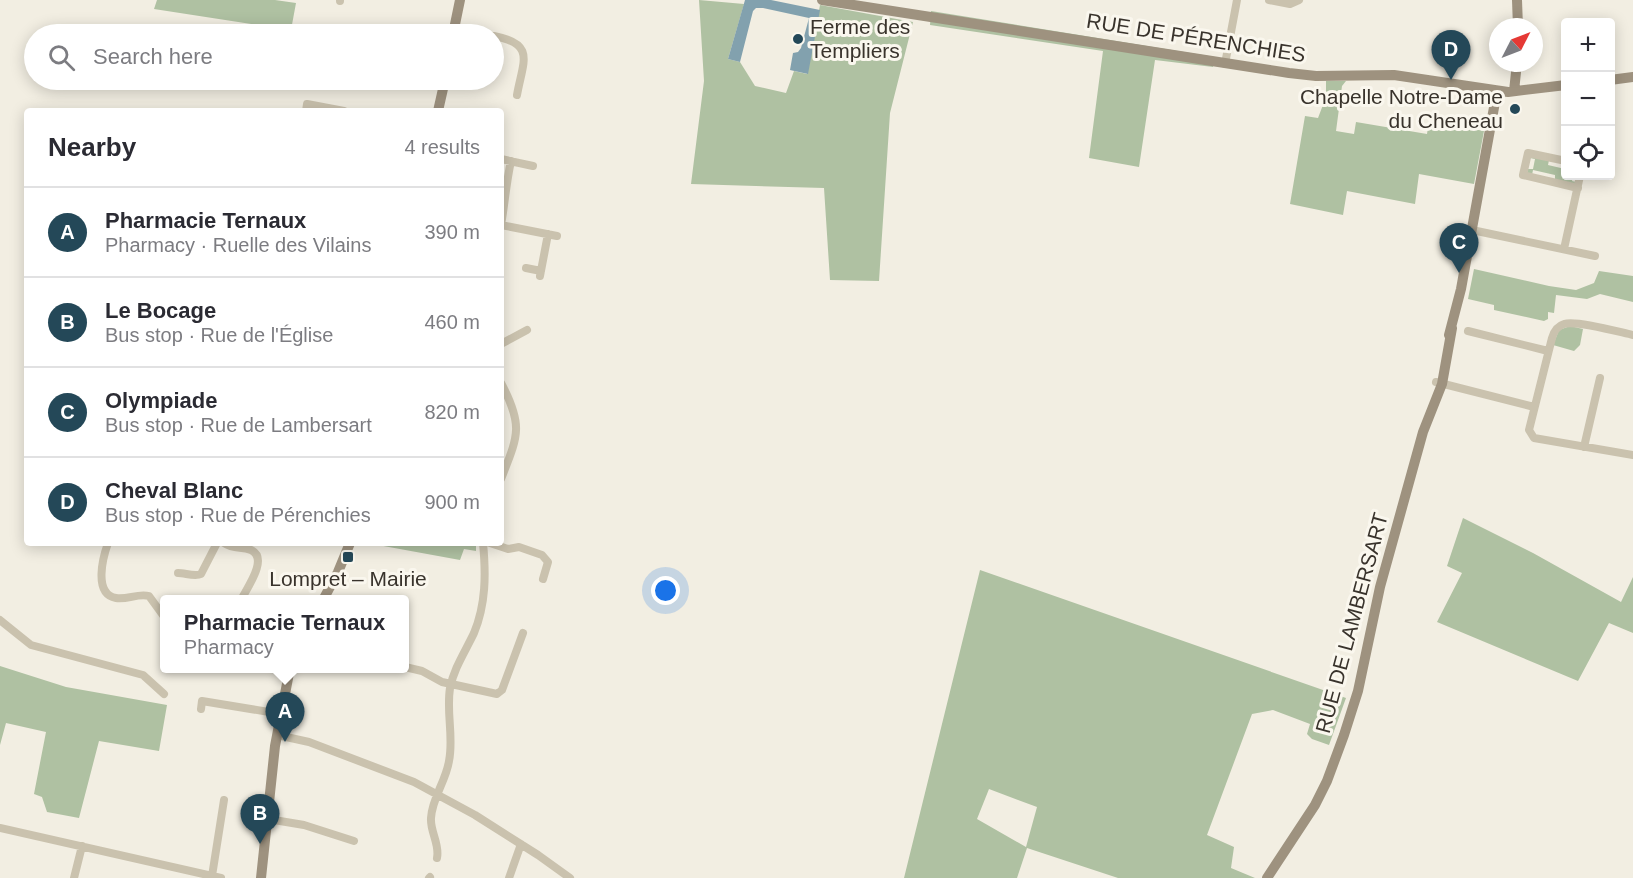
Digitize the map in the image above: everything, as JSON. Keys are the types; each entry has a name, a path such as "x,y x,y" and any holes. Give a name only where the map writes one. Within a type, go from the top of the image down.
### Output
{"main road":[{"path":"456,24 460,0"},
{"name":"RUE DE PÉRENCHIES","path":"822,0 1308,75 1394,75 1497,91 1561,86"},
{"path":"1517,0 1518,18"},
{"path":"1515,91 1516,72"},
{"path":"1615,79 1633,77"},
{"path":"439,108 443,90"},
{"name":"RUE DE LAMBERSART","path":"1267,878 1315,805 1327,781 1359,685 1373,611 1439,383 1460,295 1497,91"},
{"name":"RUE DE LAMBERSART","path":"1493,117 1515,91"},
{"path":"326,595 349,546"},
{"path":"261,878 277,735 289,673"}],"street":[{"path":"1225,64 1237,0"},
{"path":"1269,0 1290,4 1299,0"},
{"path":"504,38 513,40 522,50 517,95"},
{"path":"306,108 307,104 328,108"},
{"path":"1561,160 1528,153 1523,175 1578,188"},
{"path":"504,160 533,166"},
{"path":"504,210 511,162"},
{"path":"1564,249 1579,180"},
{"path":"504,226 557,236"},
{"path":"1472,230 1595,256"},
{"path":"526,268 541,273 548,234"},
{"path":"1633,335 1566,323 1555,331 1529,430 1530,435 1534,438 1633,455"},
{"path":"504,343 527,330"},
{"path":"1468,331 1548,351"},
{"path":"1584,447 1600,378"},
{"path":"1439,383 1534,407"},
{"path":"504,389 514,408 517,426 514,443 504,471"},
{"path":"107,546 100,566 106,592 115,598 144,594 149,596 160,611"},
{"path":"178,573 201,574 215,546"},
{"path":"230,546 235,549 250,549 258,559 258,566 244,595"},
{"path":"437,858 438,845 431,820 447,771 451,750 448,706 451,684 456,667 476,629 482,607 485,576 483,546"},
{"path":"498,546 507,549 519,547 544,556 548,562 543,579"},
{"path":"0,620 31,645 142,675 164,694"},
{"path":"409,668 439,681 493,694 499,693 523,633"},
{"path":"201,709 202,700 281,714"},
{"path":"277,735 309,742 414,782 475,815 570,878"},
{"path":"212,876 224,801"},
{"path":"268,819 304,825 354,841"},
{"path":"0,828 221,878"},
{"path":"509,878 521,844"},
{"path":"74,878 82,846"}],"green space":[{"path":"157,0 275,0 296,3 292,24 252,24 154,9"},
{"path":"699,0 744,4 728,59 740,62 755,86 786,93 794,71 807,74 820,5 913,22 890,113 879,281 830,280 824,188 691,184 704,81"},
{"path":"931,11 1215,57 1213,67 1155,60 1139,167 1089,158 1103,51 930,25"},
{"path":"1326,81 1346,81 1342,86 1336,131 1354,134 1356,122 1427,134 1429,121 1484,131 1474,184 1419,174 1415,204 1347,191 1343,215 1290,204 1305,116 1318,118 1326,97"},
{"path":"1532,156 1549,160 1548,165 1561,168 1561,180 1572,180 1576,182 1575,184 1555,180 1555,175 1533,170 1532,175 1527,173 1528,169 1533,169 1535,159 1530,158"},
{"path":"1474,269 1576,290 1594,283 1599,271 1633,276 1633,302 1600,294 1587,299 1556,295 1554,313 1548,312 1548,319 1544,321 1494,310 1494,305 1468,299"},
{"path":"1570,326 1583,329 1580,345 1574,351 1553,345 1559,330"},
{"path":"1463,518 1533,553 1621,602 1633,577 1633,633 1609,623 1578,681 1437,622 1462,573 1447,566"},
{"path":"383,546 476,546 476,551 464,549 460,560"},
{"path":"980,570 1346,698 1329,745 1312,739 1307,734 1310,724 1273,710 1252,714 1207,835 1234,847 1231,868 1255,878 1118,878 1027,848 1017,878 904,878","holes":["989,789 1037,807 1026,847 977,819"]},
{"path":"0,666 66,687 167,705 159,751 99,741 79,818 47,812 42,797 34,794 46,732 6,723 0,745"}],"water":[{"path":"745,0 771,0 820,10 808,74 790,70 793,53 798,52 801,48 809,18 763,8 756,8 753,11 740,62 728,59"}],"place":[{"name":"Ferme des Templiers","path":"798,39"},
{"name":"Cheval Blanc","path":"1451,80"},
{"name":"Chapelle Notre-Dame du Cheneau","path":"1515,109"},
{"name":"Olympiade","path":"1459,273"},
{"name":"Lompret – Mairie","path":"348,557"},
{"name":"Pharmacie Ternaux","path":"285,742"},
{"name":"Le Bocage","path":"260,844"}]}
